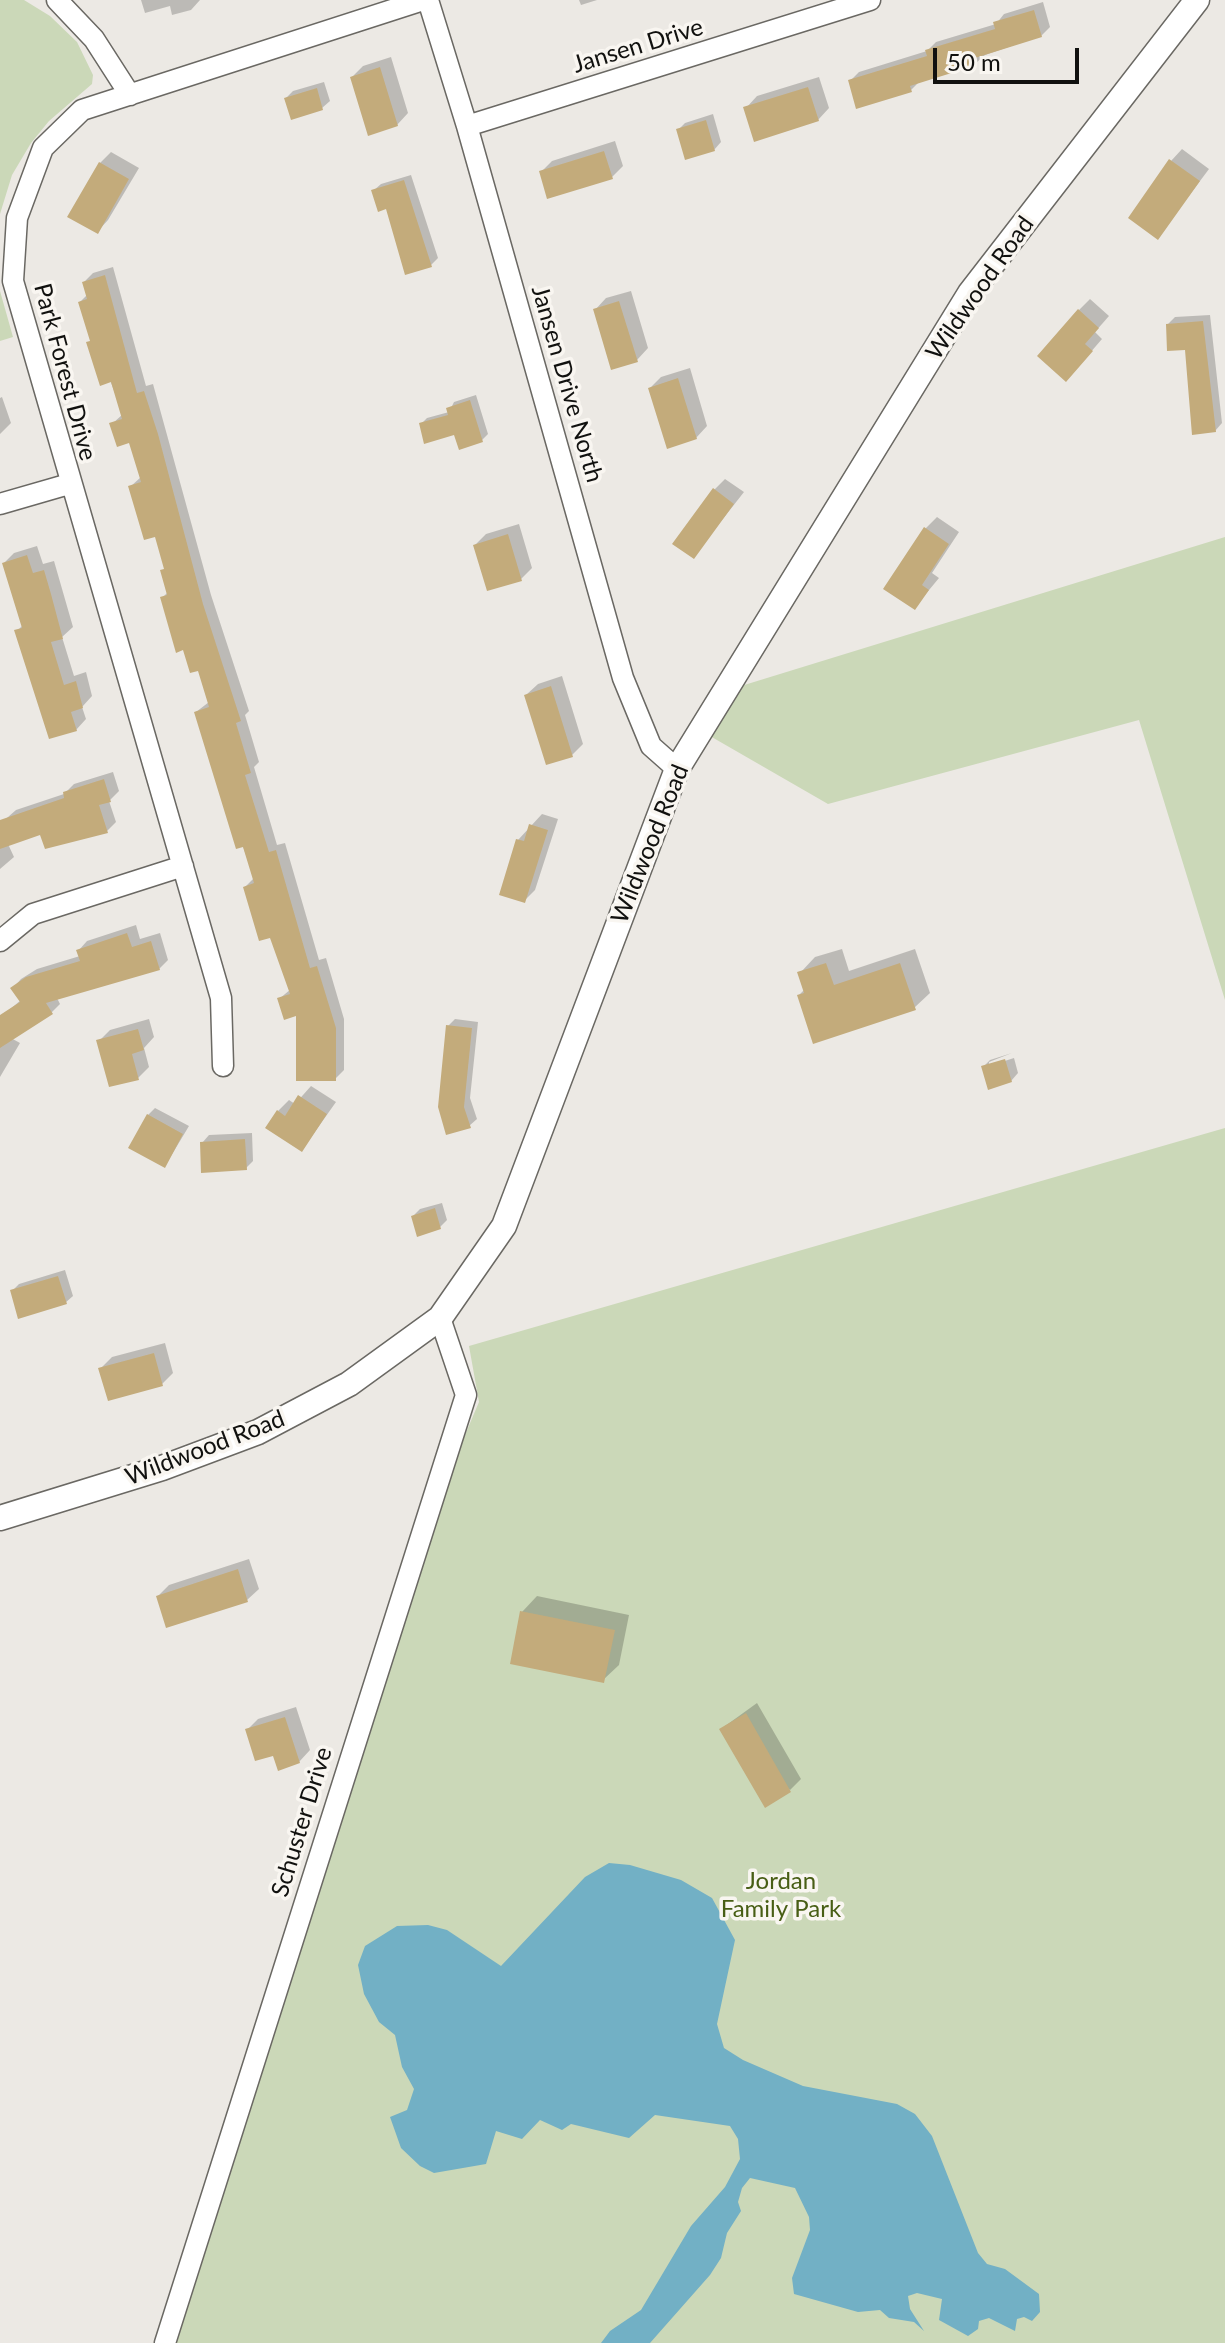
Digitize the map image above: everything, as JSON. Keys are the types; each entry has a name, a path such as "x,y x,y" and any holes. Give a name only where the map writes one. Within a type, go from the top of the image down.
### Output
{"street":[{"path":"57,0 94,39 130,95"},
{"name":"Park Forest Drive","path":"223,1066 221,998 69,484 13,281 17,218 43,148 82,110 426,0"},
{"name":"Jansen Drive North","path":"426,0 467,126 623,678 651,746 677,769"},
{"name":"Jansen Drive","path":"467,126 870,0"},
{"name":"Wildwood Road","path":"0,1518 162,1468 258,1432 349,1384 440,1318 504,1226 677,769 970,293 1197,0"},
{"path":"0,504 69,484"},
{"path":"0,941 33,914 183,866"},
{"name":"Schuster Drive","path":"165,2343 466,1395 440,1318"}],"green space":[{"path":"0,0 24,0 50,16 77,42 93,75 92,84 49,121 31,143 12,175 0,214"},
{"path":"0,291 13,337 0,341"},
{"path":"1225,537 1225,1000 1139,720 828,804 710,736 741,686"},
{"name":"Jordan Family Park","path":"1225,1128 1225,2343 171,2343 451,1468 479,1402 469,1346"}],"water":[{"path":"609,1863 630,1865 681,1880 712,1898 735,1940 717,2024 724,2048 743,2060 803,2086 897,2104 915,2114 932,2136 978,2253 987,2264 1005,2269 1039,2294 1040,2312 1032,2321 1024,2317 1017,2319 1015,2331 989,2318 979,2321 978,2329 968,2336 939,2320 942,2299 917,2293 908,2296 910,2309 924,2331 914,2322 889,2318 880,2310 858,2312 794,2294 792,2278 810,2230 809,2217 795,2188 750,2178 742,2188 738,2202 741,2211 727,2233 721,2258 710,2275 650,2343 601,2343 610,2331 641,2310 691,2226 725,2187 740,2159 738,2139 730,2126 655,2115 629,2138 571,2124 562,2130 540,2120 522,2139 496,2131 486,2164 434,2173 420,2166 401,2148 390,2117 407,2110 414,2089 402,2067 395,2035 379,2022 364,1994 358,1965 365,1946 397,1926 428,1925 447,1930 501,1966 585,1877"}],"building":[{"path":"1034,10 1042,37 975,58 977,65 910,86 912,92 856,109 848,80 927,56 925,50 995,29 993,22"},
{"path":"380,67 398,126 368,136 350,77"},
{"path":"808,87 819,121 754,142 743,107"},
{"path":"317,88 323,110 291,120 284,98"},
{"path":"706,120 715,151 685,160 676,129"},
{"path":"604,151 613,179 547,199 539,171"},
{"path":"1169,159 1200,181 1158,240 1128,218"},
{"path":"99,162 129,179 98,234 67,217"},
{"path":"404,180 432,267 405,275 386,209 378,212 371,190"},
{"path":"105,275 137,393 144,391 158,434 203,604 241,721 236,723 251,773 245,775 269,852 276,850 310,968 317,966 336,1028 336,1081 296,1081 296,1016 284,1020 277,998 290,994 270,938 259,941 243,887 254,883 243,847 236,849 194,712 209,707 198,671 190,673 183,650 176,653 160,597 167,595 155,537 144,540 128,486 141,482 129,443 117,447 109,423 122,419 111,382 100,386 86,342 90,341 78,302 87,299 82,282"},
{"path":"619,301 638,362 611,370 593,309"},
{"path":"1078,309 1099,328 1085,344 1093,351 1066,382 1037,356"},
{"path":"1203,321 1216,432 1192,435 1185,350 1167,351 1166,324"},
{"path":"678,378 697,439 667,449 648,388"},
{"path":"470,400 483,442 459,450 454,435 424,444 419,423 448,415 446,408"},
{"path":"713,488 734,504 694,559 672,544"},
{"path":"924,527 949,544 922,585 929,590 915,610 883,589"},
{"path":"508,534 522,581 487,591 473,545"},
{"path":"27,555 33,573 44,570 63,639 51,642 64,685 76,681 83,708 71,712 77,731 49,739 14,630 22,628 2,563"},
{"path":"551,686 573,757 546,765 524,695"},
{"path":"104,779 111,802 99,805 108,833 45,849 40,835 0,849 0,820 64,798 63,792"},
{"path":"529,824 548,830 525,903 499,895 516,839 524,841"},
{"path":"127,933 132,947 151,941 160,970 46,1003 53,1014 0,1048 0,1015 20,1002 10,988 26,977 80,961 76,950"},
{"path":"826,963 834,985 900,963 916,1010 813,1044 797,995 804,993 797,972"},
{"path":"446,1025 472,1028 464,1107 471,1128 446,1135 438,1107"},
{"path":"138,1029 144,1050 132,1054 139,1080 109,1087 96,1040"},
{"path":"1005,1059 1012,1082 988,1090 981,1066"},
{"path":"298,1095 327,1114 302,1152 265,1128 277,1110 285,1116"},
{"path":"147,1114 183,1134 165,1168 128,1148"},
{"path":"245,1139 247,1170 201,1173 200,1142"},
{"path":"435,1208 441,1229 417,1237 411,1216"},
{"path":"58,1276 67,1304 18,1319 10,1290"},
{"path":"154,1353 163,1386 108,1401 98,1368"},
{"path":"238,1569 248,1602 166,1628 156,1596"},
{"path":"520,1611 615,1630 604,1683 510,1664"},
{"path":"746,1713 791,1792 765,1808 719,1729"},
{"path":"285,1717 300,1763 278,1771 273,1756 255,1761 245,1729"}]}
